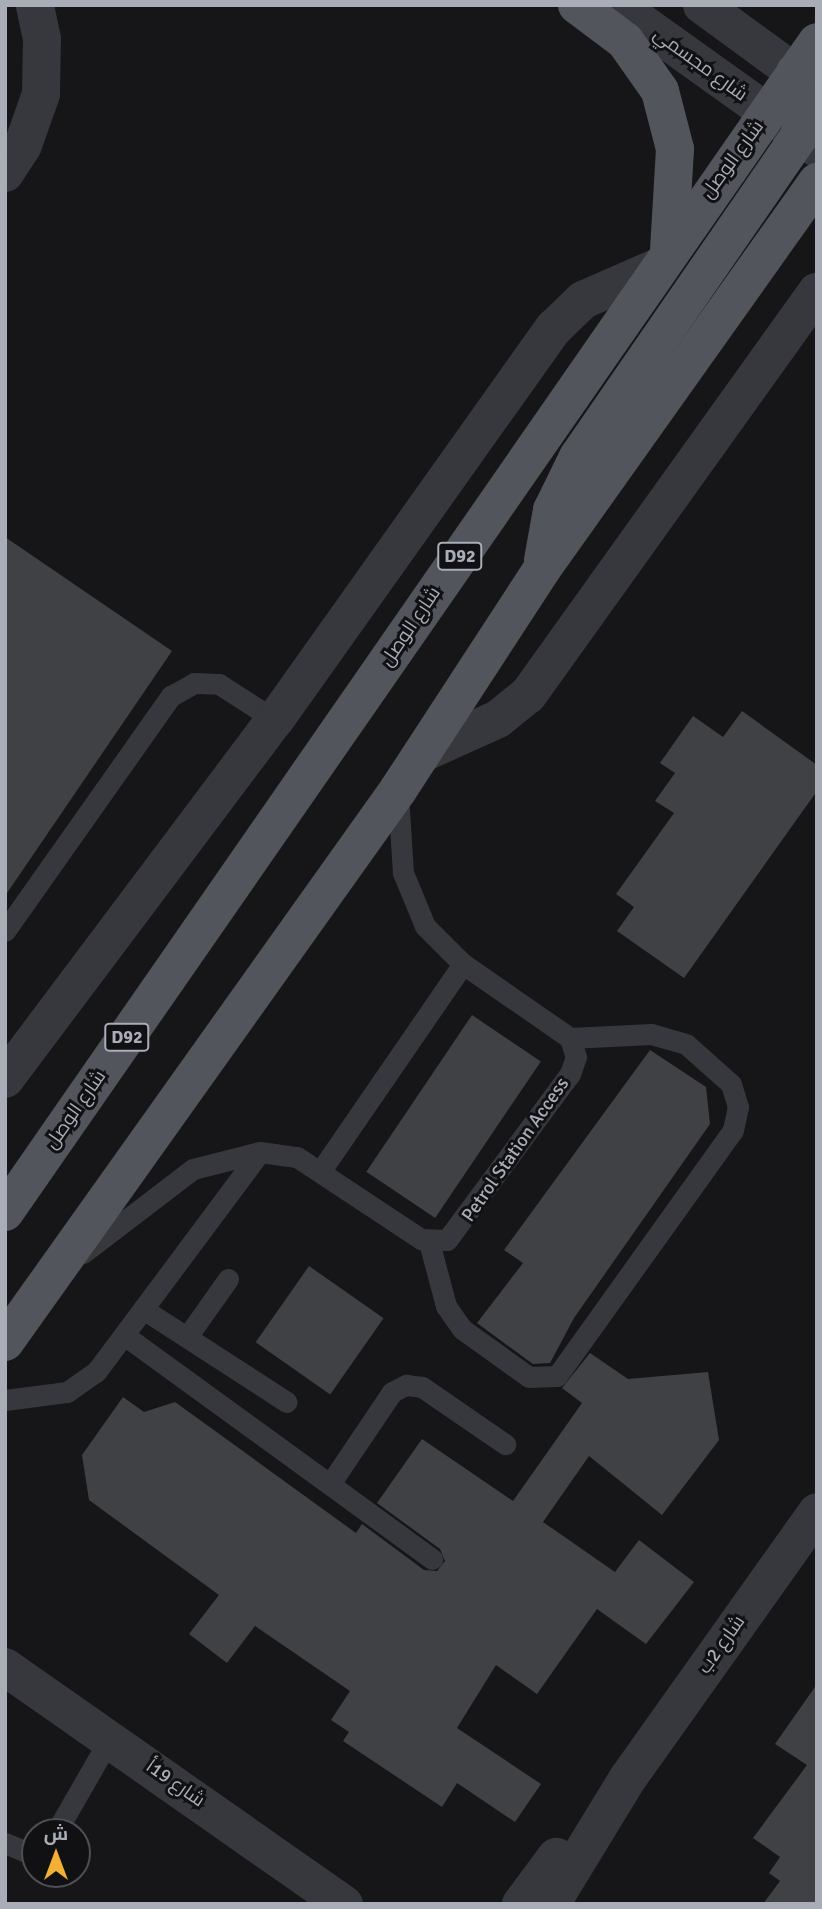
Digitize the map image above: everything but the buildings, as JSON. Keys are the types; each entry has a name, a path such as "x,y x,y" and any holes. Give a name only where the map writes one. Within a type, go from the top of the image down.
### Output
{"main road":[{"path":"577,5 625,41 660,91 675,149 663,258"},
{"name":"شارع الوصل","path":"5,1212 663,258 766,113 806,80 817,42"},
{"path":"542,569 552,510 578,457 808,142 806,80"},
{"path":"5,1342 398,790 542,569 817,182"}],"street":[{"path":"5,122 18,61 11,5"},
{"path":"5,173 23,145 41,94 35,5"},
{"name":"شارع مجسمي","path":"617,5 808,142"},
{"path":"702,5 806,80"},
{"path":"5,1079 275,720 554,328 583,300 663,258"},
{"path":"423,753 498,719 528,695 817,292"},
{"name":"شارع 2ب","path":"551,1904 628,1778 817,1512"},
{"name":"شارع 19أ","path":"5,1667 344,1904"},
{"name":"شارع 2ب","path":"521,1904 582,1824 628,1778"}],"lane":[{"path":"5,931 171,696 194,683 219,684 275,720"},
{"path":"54,1276 173,1180 215,1160 260,1152 297,1157 322,1169 429,1242 446,1306 462,1329 529,1377 557,1376 733,1130 738,1107 731,1084 686,1044 651,1034 570,1038 440,946 411,901 402,873 398,790"},
{"path":"322,1169 463,964"},
{"name":"Petrol Station Access","path":"429,1242 455,1236 570,1074 576,1057 570,1038"},
{"path":"5,1400 79,1387 124,1335 260,1152"},
{"path":"187,1337 228,1279"},
{"path":"143,1309 287,1402"},
{"path":"124,1335 432,1559"},
{"path":"330,1484 392,1392 406,1385 422,1387 505,1444"},
{"path":"64,1818 110,1738"}]}
